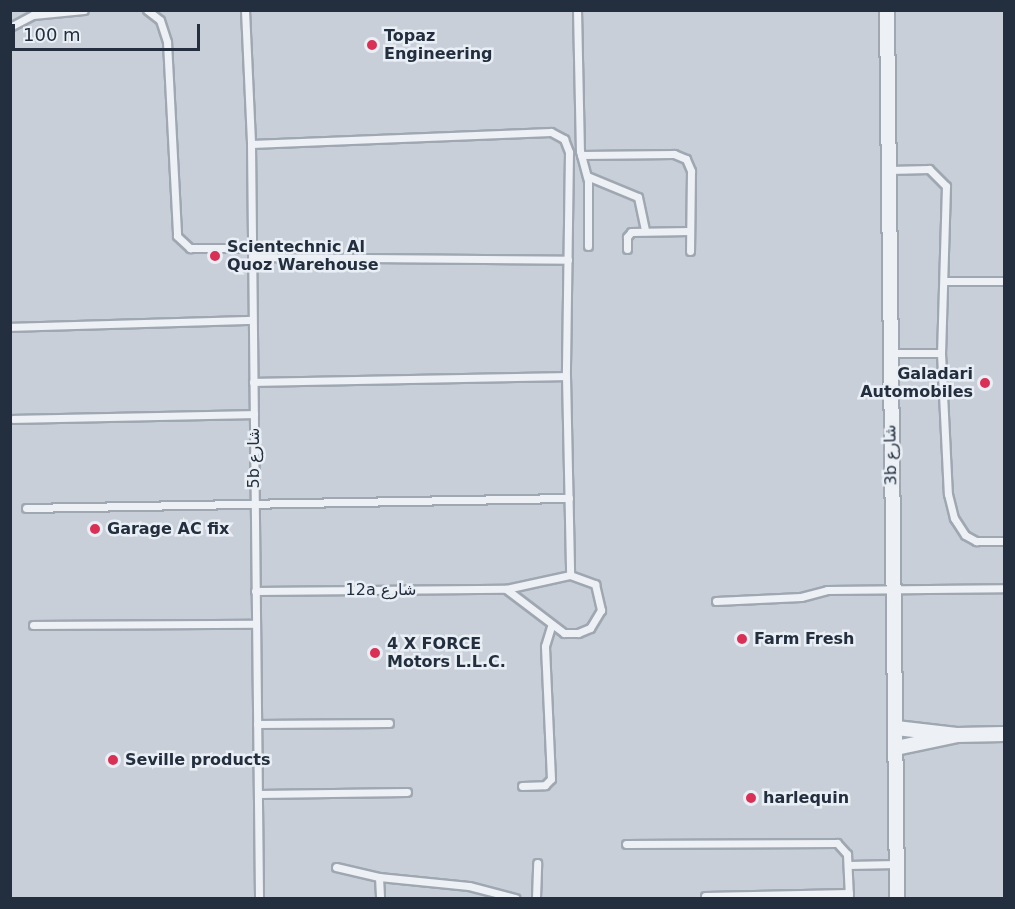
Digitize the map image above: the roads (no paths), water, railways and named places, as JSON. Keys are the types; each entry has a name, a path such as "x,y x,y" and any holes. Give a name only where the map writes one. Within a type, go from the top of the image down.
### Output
{"street":[{"name":"3b شارع","path":"887,10 889,353 895,589 897,898"},
{"path":"896,728 957,735 1005,734"},
{"path":"896,748 957,735"}],"lane":[{"path":"10,27 33,15 84,10"},
{"path":"147,10 160,20 167,42 177,236 190,248 252,248"},
{"path":"577,10 581,155 587,176 588,246"},
{"name":"5b شارع","path":"247,13 251,144 259,898"},
{"path":"251,144 556,133 569,147 566,376 570,575 595,584 602,603 599,617 590,628 578,633 564,633 551,626 506,589"},
{"path":"581,155 682,156 691,171 690,251"},
{"path":"889,170 924,168 943,179 947,193 941,353 946,479 954,518 970,538 1005,541"},
{"path":"587,176 638,197 645,231"},
{"path":"627,249 628,234 645,231 690,231"},
{"path":"252,257 568,260"},
{"path":"945,281 1005,281"},
{"path":"10,327 252,320"},
{"path":"889,353 941,353"},
{"path":"253,382 566,376"},
{"path":"13,418 254,414"},
{"path":"26,508 254,502 569,498"},
{"name":"12a شارع","path":"255,591 506,589 570,575"},
{"path":"716,601 801,597 827,590 1005,588"},
{"path":"33,626 255,624"},
{"path":"522,786 545,785 551,779 545,646 551,626"},
{"path":"257,724 389,723"},
{"path":"258,794 407,792"},
{"path":"626,844 830,842 845,849 849,896 705,896"},
{"path":"536,898 537,863"},
{"path":"848,865 897,864"},
{"path":"336,867 379,877 469,886 515,898"},
{"path":"379,877 380,898"}],"place":[{"name":"Topaz Engineering","path":"372,45"},
{"name":"Scientechnic Al Quoz Warehouse","path":"215,256"},
{"name":"Galadari Automobiles","path":"985,383"},
{"name":"Garage AC fix","path":"95,529"},
{"name":"Farm Fresh","path":"742,639"},
{"name":"4 X FORCE Motors L.L.C.","path":"375,653"},
{"name":"Seville products","path":"113,760"},
{"name":"harlequin","path":"751,798"}]}
